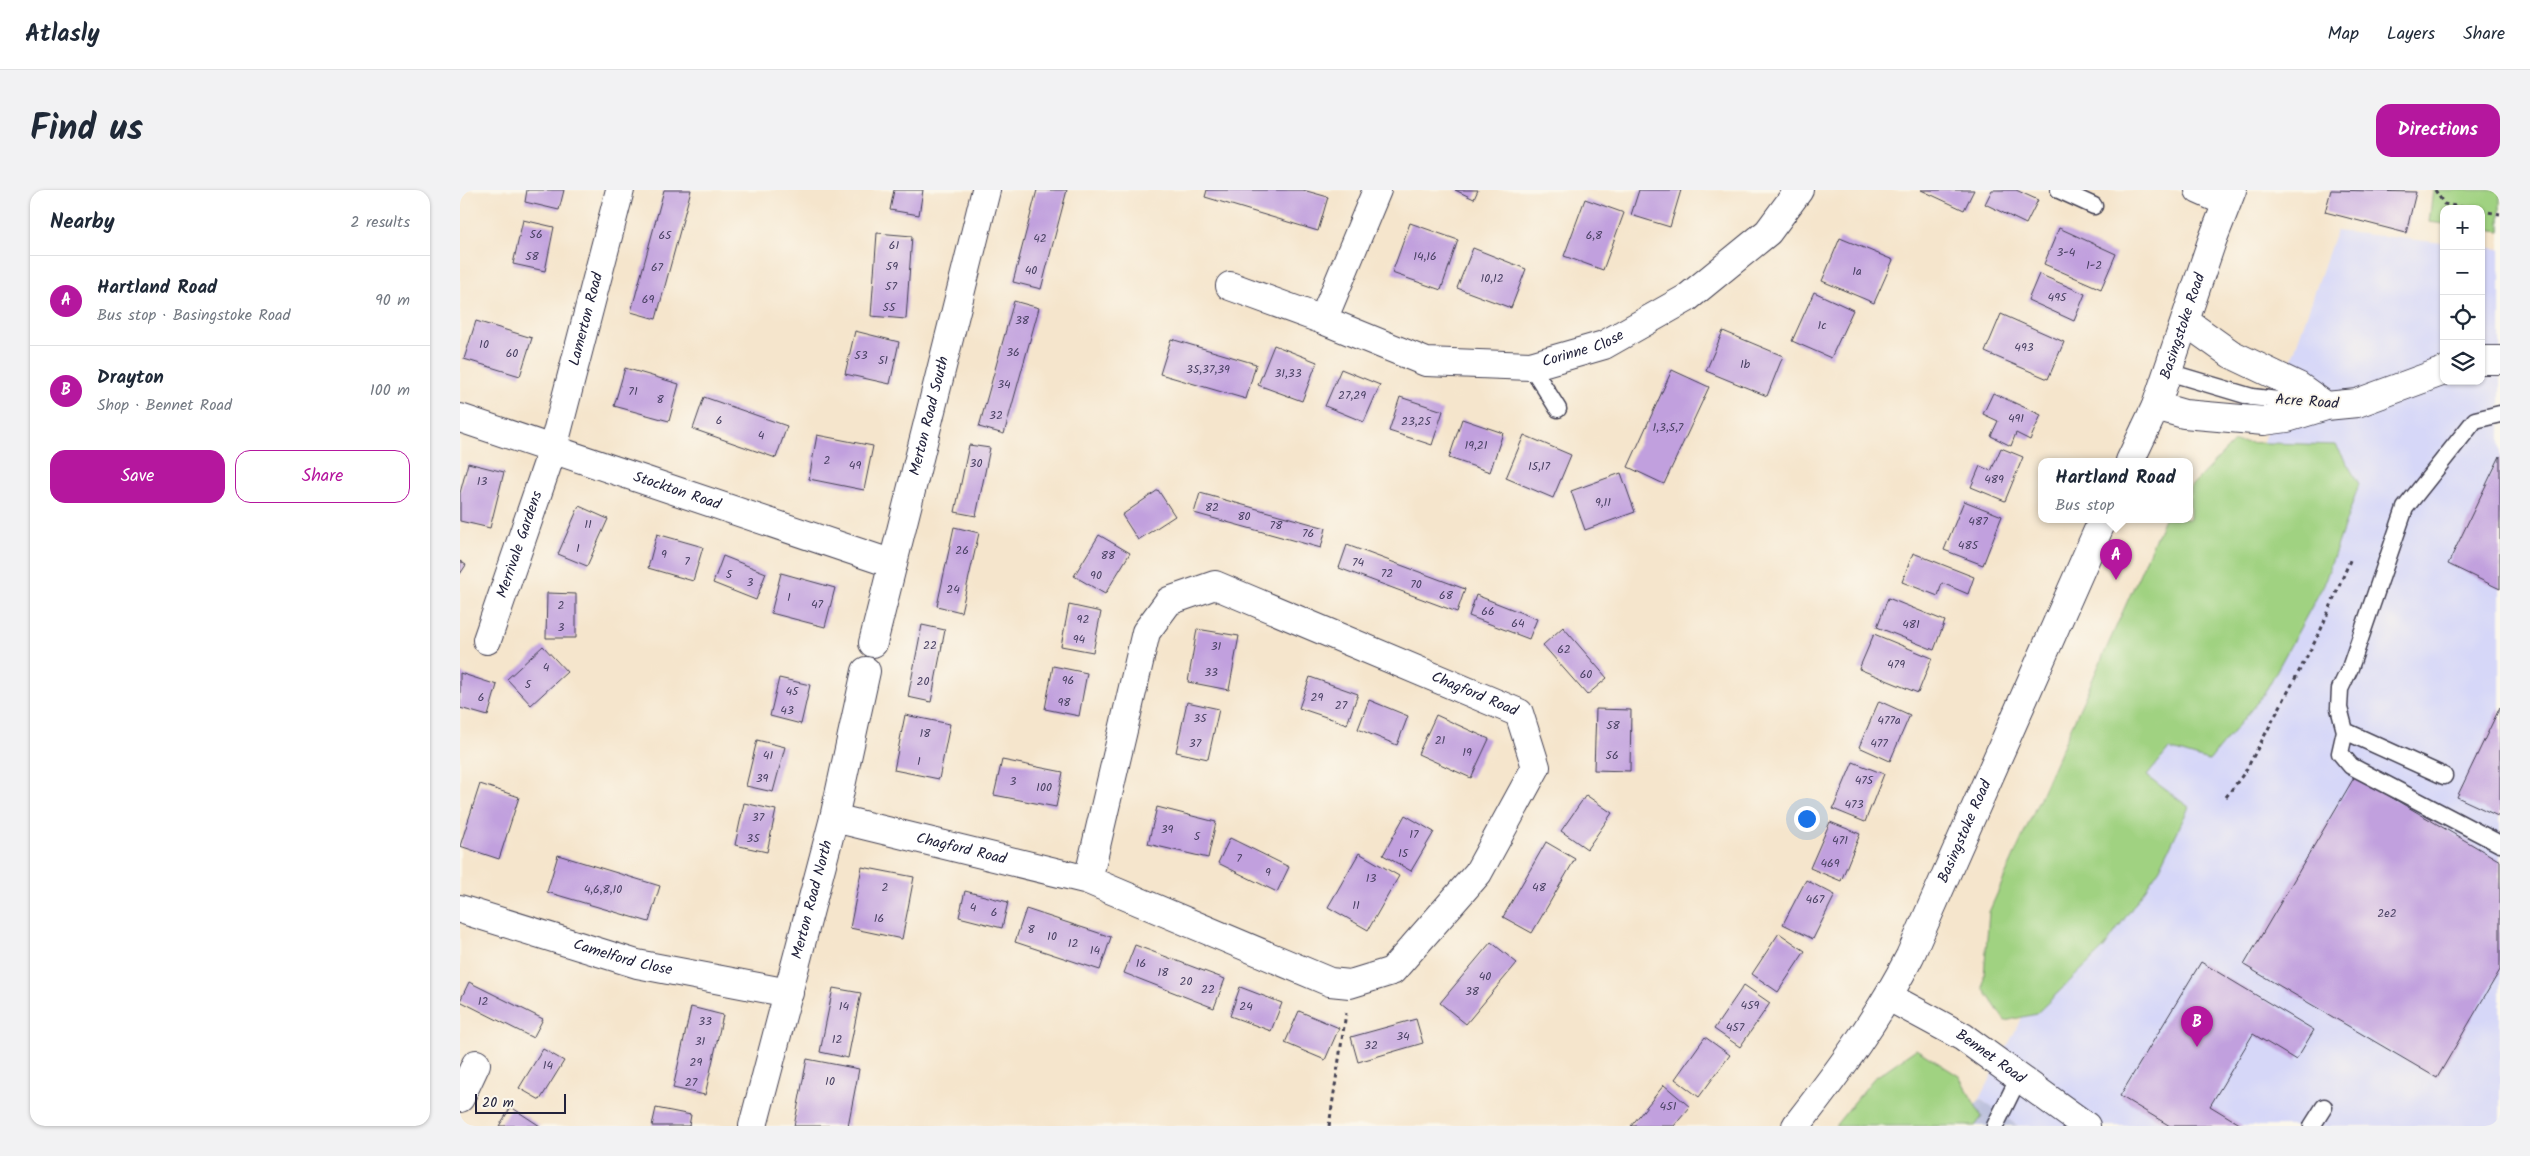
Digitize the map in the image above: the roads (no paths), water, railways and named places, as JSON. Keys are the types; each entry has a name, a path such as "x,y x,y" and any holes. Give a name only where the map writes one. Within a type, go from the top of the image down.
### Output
{"street":[{"name":"Lamerton Road","path":"553,448 620,190"},
{"name":"Merton Road South","path":"873,643 986,190"},
{"path":"1323,320 1376,190"},
{"name":"Corinne Close","path":"1230,286 1323,320 1426,362 1531,366 1604,345 1687,298 1768,232 1799,190"},
{"path":"2199,190 2229,196"},
{"name":"Basingstoke Road","path":"2131,458 2156,406 2229,196"},
{"path":"2186,322 2231,354 2298,386 2326,406"},
{"path":"2485,360 2500,360"},
{"name":"Acre Road","path":"2326,406 2357,403 2440,372"},
{"path":"2156,406 2184,414 2264,421 2287,418 2326,406"},
{"name":"Stockton Road","path":"460,418 893,564"},
{"name":"Merrivale Gardens","path":"487,640 553,448"},
{"name":"Basingstoke Road","path":"1796,1126 1856,1049 1890,997 1920,936 1962,835 2101,523"},
{"name":"Chagford Road","path":"834,818 1088,880 1330,982 1350,984 1392,971 1478,873 1536,766 1519,713 1215,585 1169,601 1146,632 1088,880"},
{"name":"Merton Road North","path":"753,1126 834,818 866,671"},
{"name":"Camelford Close","path":"460,909 637,964 789,993"},
{"name":"Bennet Road","path":"1890,997 1963,1037 2086,1126"},
{"path":"460,1098 476,1064"}],"lane":[{"path":"2059,190 2094,206"},
{"path":"1531,366 1558,408"},
{"name":"Acre Road","path":"2168,372 2252,397 2326,406"},
{"path":"2500,414 2475,420 2405,508 2350,668 2340,689 2339,708 2345,731 2340,753 2351,766 2500,844"},
{"path":"2345,731 2444,776"},
{"path":"1995,1126 2019,1077"},
{"path":"2312,1126 2324,1107"}],"place":[{"name":"Hartland Road","path":"2116,580"},
{"name":"Drayton","path":"2197,1047"}]}
